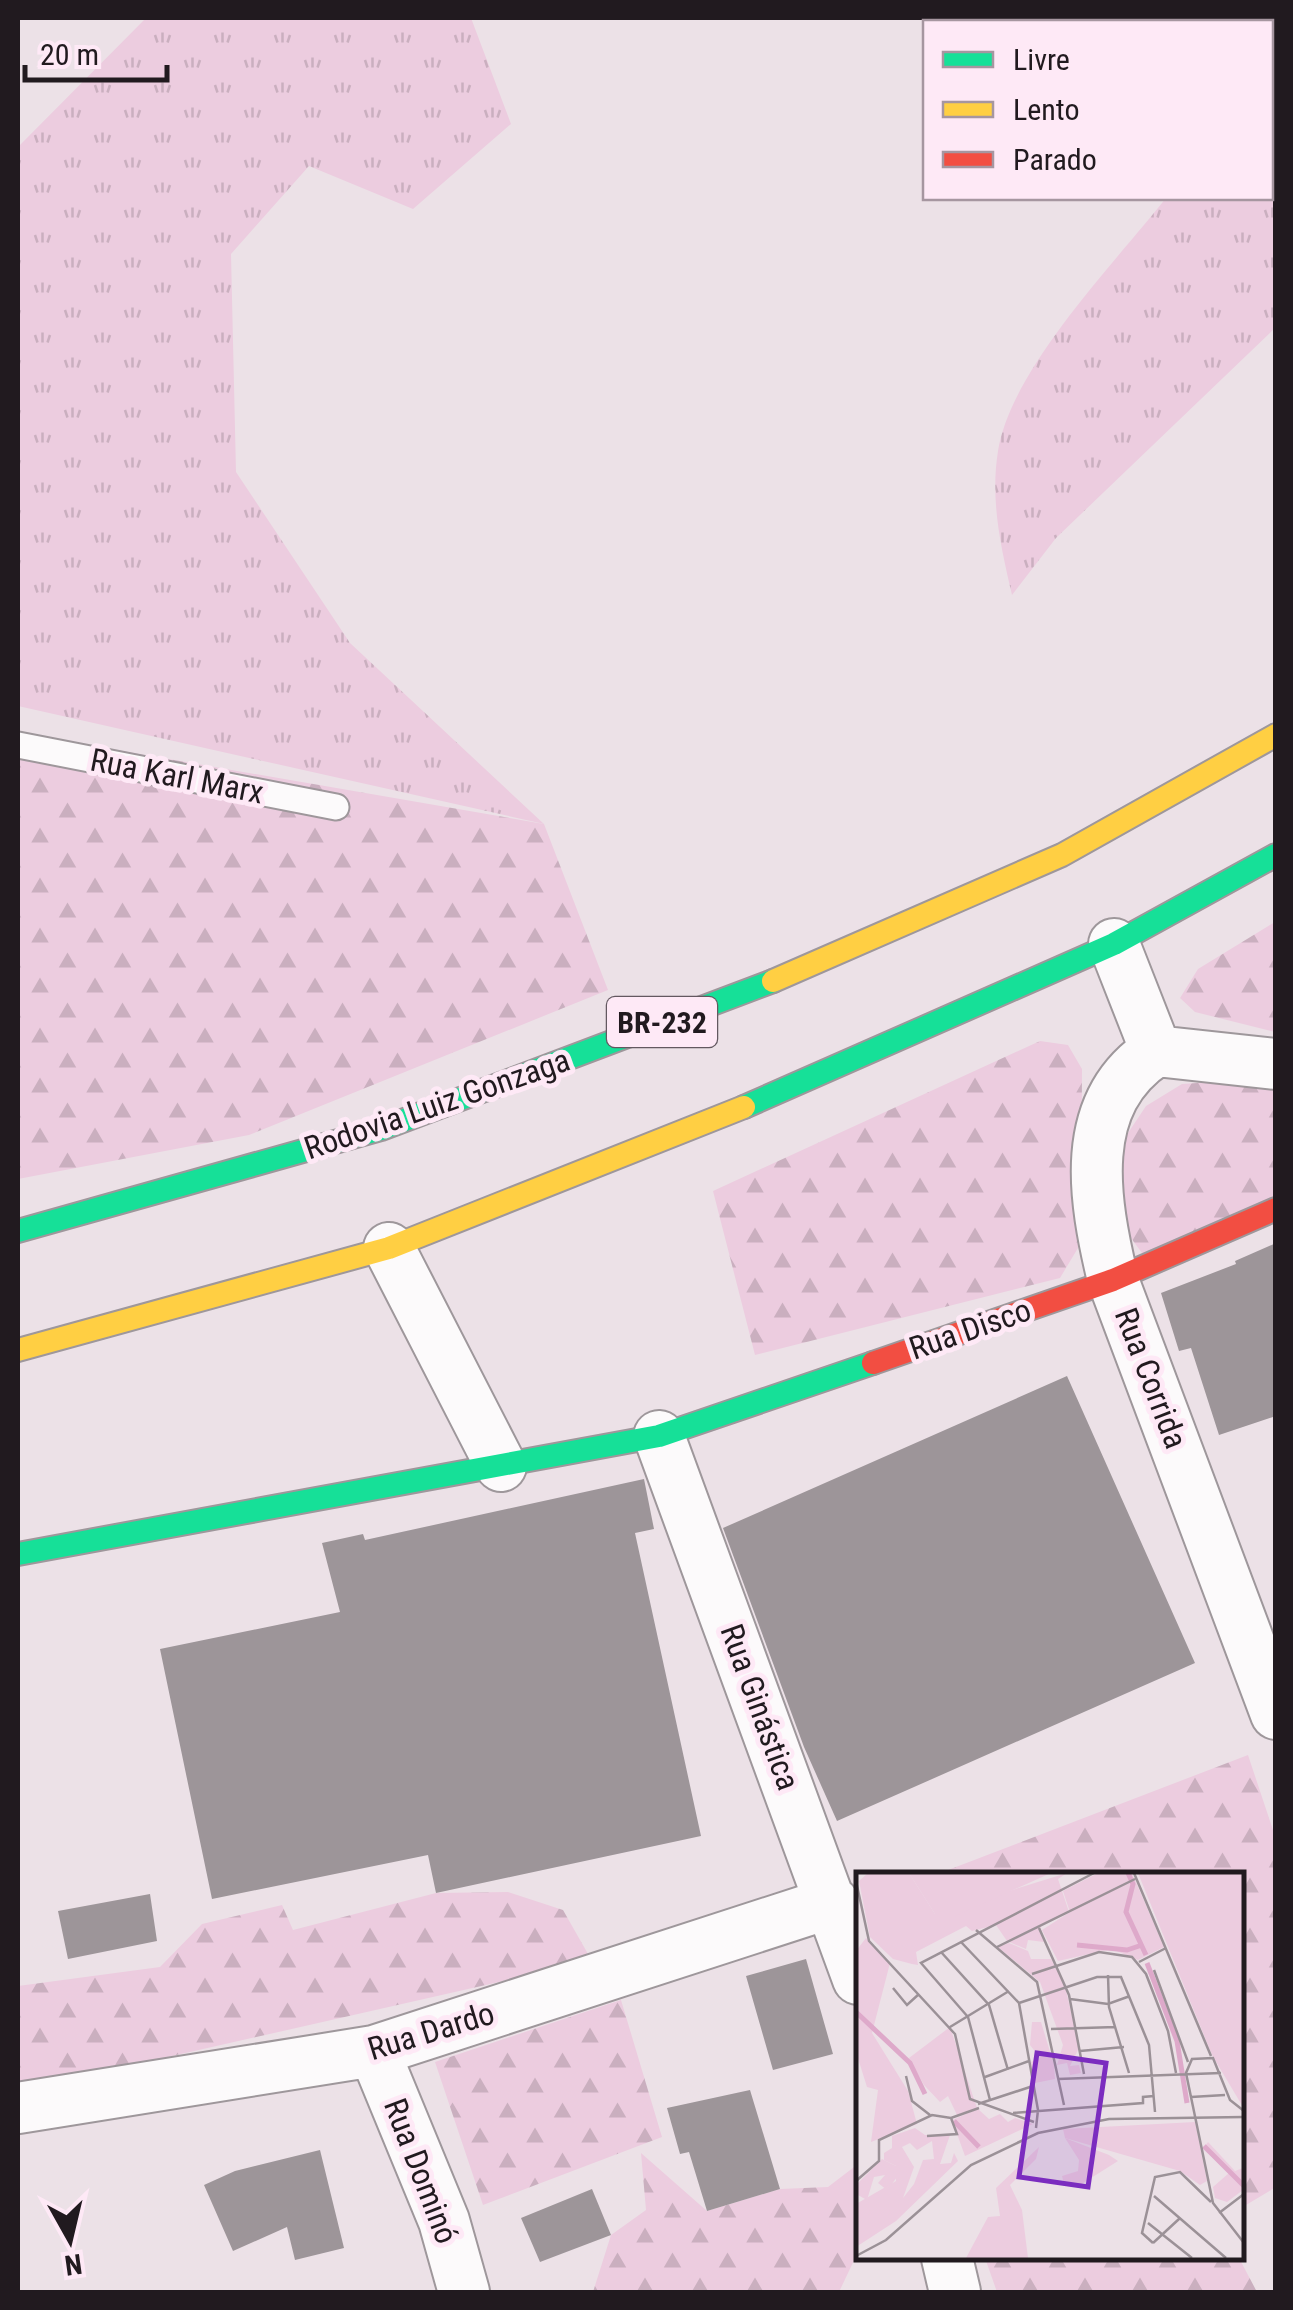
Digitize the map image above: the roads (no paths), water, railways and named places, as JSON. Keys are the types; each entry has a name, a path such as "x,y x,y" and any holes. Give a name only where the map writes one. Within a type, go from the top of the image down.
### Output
{"main road":[{"name":"Rodovia Luiz Gonzaga","path":"18,1231 381,1129 796,972 1062,855 1276,735"},
{"path":"18,1350 389,1248 688,1131 906,1039 1114,944 1276,855"},
{"name":"Rua Disco","path":"18,1554 659,1436 1113,1280 1276,1209"}],"street":[{"path":"1114,944 1156,1050 1276,1064"},
{"name":"Rua Corrida","path":"1156,1050 1131,1067 1116,1087 1097,1154 1098,1219 1113,1280 1274,1705"},
{"path":"389,1248 501,1466"},
{"name":"Rua Ginástica","path":"659,1436 856,1973"},
{"name":"Rua Dardo","path":"18,2108 374,2051 833,1902"},
{"name":"Rua Dominó","path":"374,2051 444,2221 464,2292"},
{"path":"947,2260 955,2292"}],"lane":[{"name":"Rua Karl Marx","path":"18,745 336,807"}]}
